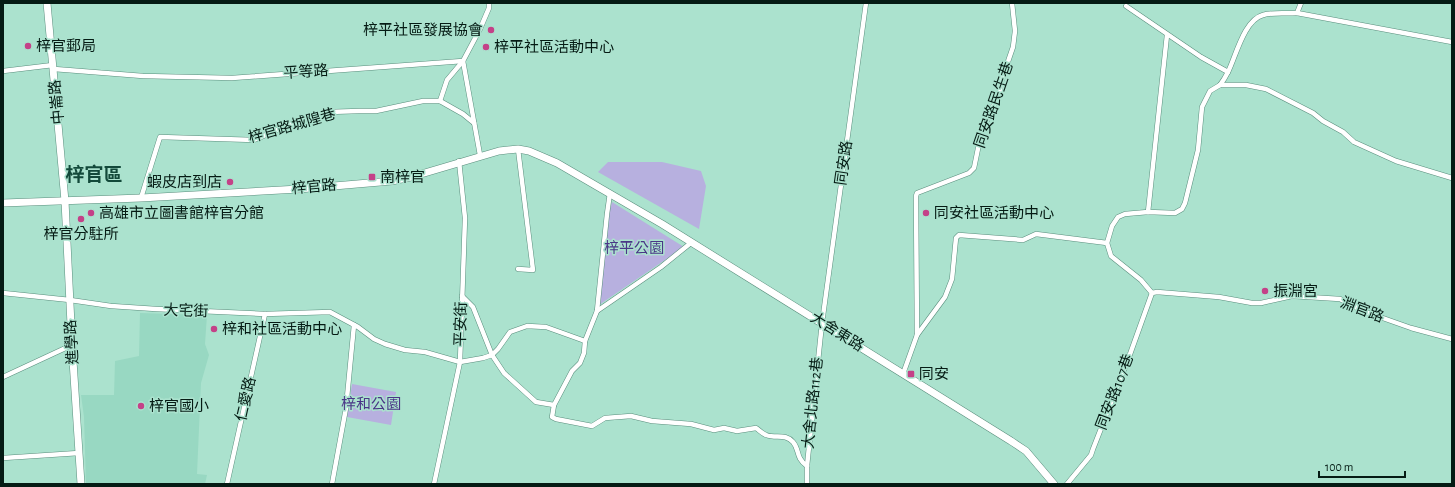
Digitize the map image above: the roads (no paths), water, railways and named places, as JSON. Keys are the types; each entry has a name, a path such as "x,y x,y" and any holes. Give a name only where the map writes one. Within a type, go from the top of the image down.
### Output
{"main road":[{"name":"中崙路","path":"47,3 65,201"},
{"name":"梓官路","path":"3,203 141,198 299,189 392,181 411,177 480,155 518,149 529,151 547,158 610,193"},
{"name":"大舍東路","path":"610,193 692,242 1019,446 1026,451 1054,484"},
{"name":"進學路","path":"65,201 81,484"}],"street":[{"path":"474,123 463,114 440,101 447,80 463,60 480,29 489,8 489,3"},
{"name":"同安路","path":"822,323 866,3"},
{"name":"同安路民生巷","path":"917,335 915,203 917,193 970,173 974,168 981,134 1000,91 1001,82 1013,46 1015,31 1012,3"},
{"path":"1297,13 1301,3"},
{"path":"1126,6 1201,57 1228,72"},
{"path":"1152,293 1141,280 1111,256 1107,243 1112,226 1118,218 1125,214 1148,212 1175,213 1182,209 1185,203 1198,150 1202,107 1210,91 1220,85 1228,72 1240,42 1256,18 1263,15 1297,13 1452,42"},
{"path":"1148,212 1167,35"},
{"name":"平等路","path":"3,71 54,67 143,76 232,78 463,60"},
{"path":"463,60 480,155"},
{"path":"1220,85 1246,85 1266,89 1313,113 1323,121 1343,132 1354,142 1396,161 1452,178"},
{"name":"梓官路城隍巷","path":"141,198 160,137 254,140 296,122 329,112 376,111 423,102 440,101"},
{"path":"518,149 533,270 518,270"},
{"name":"平安街","path":"434,484 460,362 465,218 460,161"},
{"path":"610,193 597,311 585,341 584,353 580,363 572,371 554,405 552,416 556,419 592,426 605,418 630,416 652,421 692,424 714,430 724,428 737,431 756,428 765,435 785,437 794,442 798,457 801,462 807,466"},
{"path":"903,374 917,335 945,297 952,279 956,238 959,235 1023,240 1036,234 1107,243"},
{"path":"597,311 661,268 692,242"},
{"name":"淵官路","path":"1152,293 1157,292 1219,297 1252,303 1261,303 1292,296 1340,300 1404,325 1452,339"},
{"name":"大宅街","path":"3,293 111,306 265,314 330,312 354,325 374,339 385,344 405,350 425,352 460,362"},
{"name":"同安路107巷","path":"1067,484 1091,455 1152,293"},
{"path":"462,296 473,307 492,354 504,373 536,402 554,405"},
{"name":"仁愛路","path":"227,484 265,314"},
{"name":"大舍北路112巷","path":"807,484 807,466 822,323"},
{"path":"332,484 346,408 354,325"},
{"path":"460,362 483,358 492,354 498,349 510,332 527,326 546,326 585,341"},
{"path":"3,377 72,345"},
{"path":"3,458 79,453"}],"place":[{"name":"梓平社區發展協會","path":"491,30"},
{"name":"梓官郵局","path":"28,46"},
{"name":"梓平社區活動中心","path":"486,47"},
{"name":"南梓官","path":"372,177"},
{"name":"蝦皮店到店","path":"230,182"},
{"name":"高雄市立圖書館梓官分館","path":"91,213"},
{"name":"同安社區活動中心","path":"926,213"},
{"name":"梓官分駐所","path":"81,219"},
{"name":"振淵宮","path":"1265,291"},
{"name":"梓和社區活動中心","path":"214,329"},
{"name":"同安","path":"911,374"},
{"name":"梓官國小","path":"141,406"}],"district":[{"name":"梓官區","path":"94,175"}],"park label":[{"name":"梓平公園","path":"634,248"},
{"name":"梓和公園","path":"371,404"}]}
